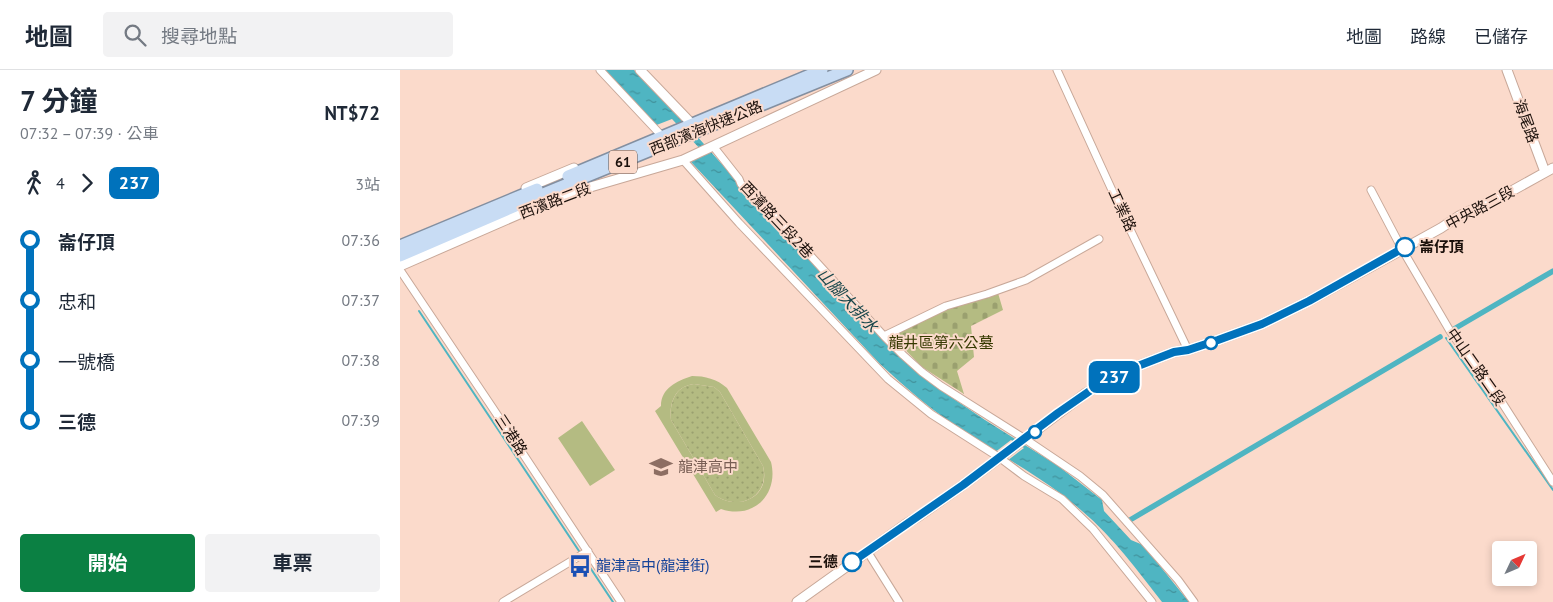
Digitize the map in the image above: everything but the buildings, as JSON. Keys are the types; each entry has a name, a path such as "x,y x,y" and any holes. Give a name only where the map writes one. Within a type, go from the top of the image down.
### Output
{"highway":[{"name":"西部濱海快速公路","path":"400,244 822,70"},
{"name":"西部濱海快速公路","path":"400,256 548,192 847,70"}],"street":[{"path":"600,70 660,134"},
{"path":"640,70 690,122"},
{"name":"西濱路二段","path":"400,244 527,187 815,70"},
{"name":"西濱路二段","path":"400,266 563,195 682,160 876,70"},
{"name":"工業路","path":"1057,70 1188,350"},
{"name":"海尾路","path":"1507,70 1549,170"},
{"name":"西濱路三段2巷","path":"713,146 741,184 755,195 903,355 941,386 1025,439 1088,482 1103,495 1178,580 1194,602"},
{"path":"682,160 739,223 888,379 931,414 1000,458 1024,476 1062,498 1110,549 1152,602"},
{"name":"中央路三段","path":"797,602 963,485 1086,393 1125,371 1174,352 1188,350 1262,324 1309,301 1441,228 1459,216 1508,193 1549,170"},
{"name":"中山二路二段","path":"1371,190 1402,249 1450,331 1501,401 1553,482"},
{"path":"884,336 946,306 1026,280 1099,239"},
{"name":"三港路","path":"400,270 621,602"},
{"path":"503,602 588,551"},
{"path":"867,552 899,602"}],"green space":[{"name":"龍井區第六公墓","path":"998,293 1003,310 971,326 974,357 957,371 964,394 922,367 892,336 959,300"},
{"path":"692,376 715,380 727,388 771,462 773,474 767,494 761,502 744,511 721,509 716,512 655,411 661,406 664,394 671,386","holes":["694,384 714,387 720,392 763,466 764,477 762,486 751,499 734,502 724,500 715,495 671,420 672,402 682,388"]},
{"path":"694,384 714,387 720,392 763,466 764,477 762,486 751,499 734,502 724,500 715,495 671,420 671,407 675,396 682,388"},
{"path":"582,421 615,470 590,486 558,438"}],"water":[{"path":"605,70 634,70 680,117 736,182 890,347 929,382 1057,465 1102,500 1104,511 1131,540 1143,545 1189,602 1162,602 1114,543 1069,500 1040,479 943,417 880,364"}],"pier":[{"path":"672,119 703,152 685,159 654,126"},
{"path":"1011,440 1024,448 1007,461 994,453"}],"waterway":[{"path":"1454,329 1553,271"},
{"path":"419,311 613,602"},
{"path":"1130,520 1440,337"},
{"path":"1446,338 1553,490"}],"bus line":[{"name":"237","path":"852,562 963,485 1094,388 1125,371 1174,352 1188,350 1262,324 1309,301 1405,247"}],"place":[{"name":"崙仔頂","path":"1405,247"},
{"name":"龍津高中","path":"661,467"},
{"name":"三德","path":"852,562"},
{"name":"龍津高中(龍津街)","path":"580,566"}],"water label":[{"name":"山腳大排水","path":"848,300"}]}
